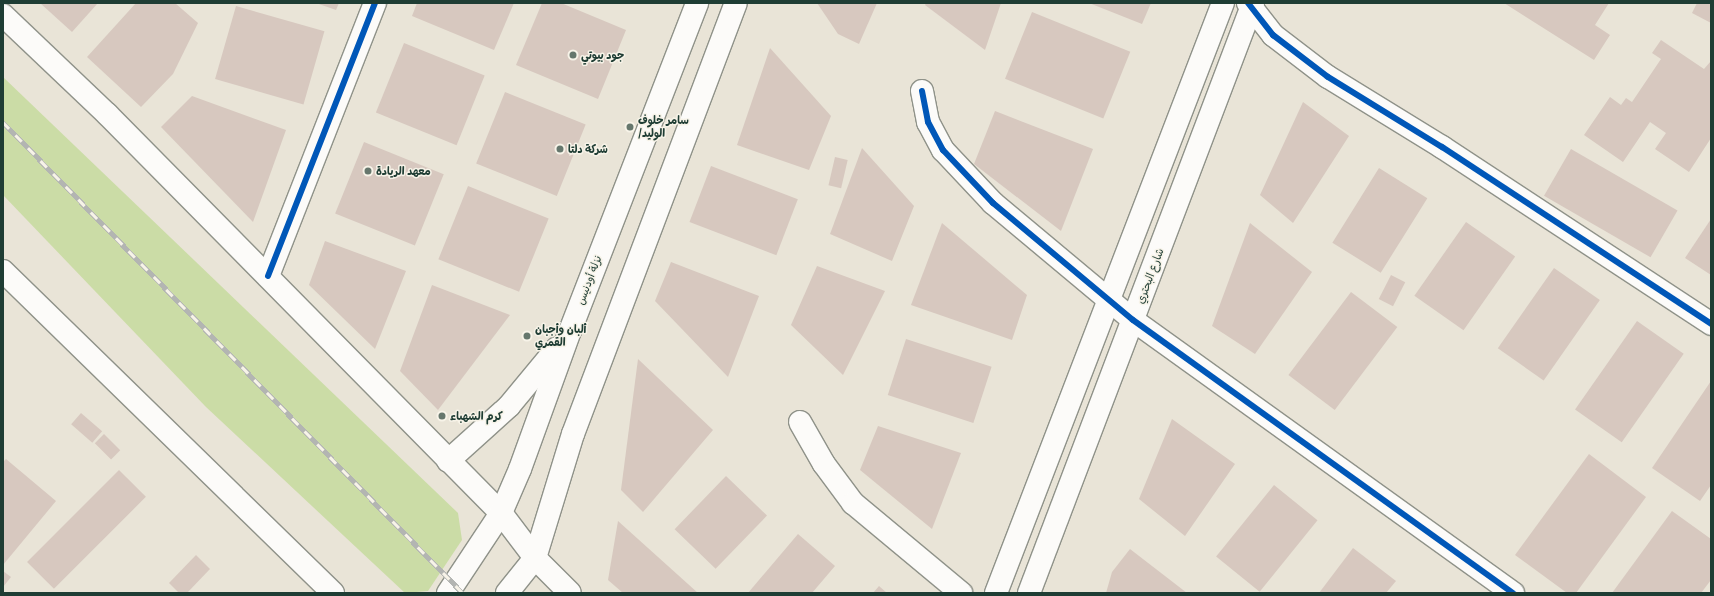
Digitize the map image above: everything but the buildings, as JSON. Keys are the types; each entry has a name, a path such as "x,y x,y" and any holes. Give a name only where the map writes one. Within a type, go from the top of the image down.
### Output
{"main road":[{"path":"268,276 375,3"},
{"name":"نزلة أودنيس","path":"448,593 501,513 520,469 570,331 697,3"},
{"path":"507,593 535,558 573,434 736,3"},
{"path":"996,593 1110,301 1223,3"},
{"path":"1251,4 1273,35 1328,77 1442,146 1711,324"},
{"name":"شارع البحتري","path":"1029,593 1134,320 1251,4"},
{"path":"3,15 107,114 268,276 448,462 501,513 535,558 570,593"},
{"path":"922,91 924,107 935,136 953,162 993,203 1134,320 1513,593"},
{"path":"3,271 333,593"},
{"path":"448,462 509,406 570,331"},
{"path":"800,422 824,464 853,503 961,593"}],"green space":[{"path":"3,77 458,513 462,540 428,591 405,593 206,407 3,195"}],"railway":[{"path":"3,122 463,593"}],"cycle path":[{"path":"268,276 375,3"},
{"path":"1248,3 1273,35 1328,77 1442,147 1711,324"},
{"path":"922,91 928,122 943,150 993,203 1133,320 1513,593"}],"place":[{"name":"جود بيوتي","path":"573,55"},
{"name":"سامر خلوف /الوليد","path":"630,127"},
{"name":"شركة دلتا","path":"560,149"},
{"name":"معهد الريادة","path":"368,171"},
{"name":"ألبان وأجبان القمري","path":"527,336"},
{"name":"كرم الشهباء","path":"442,416"}]}
